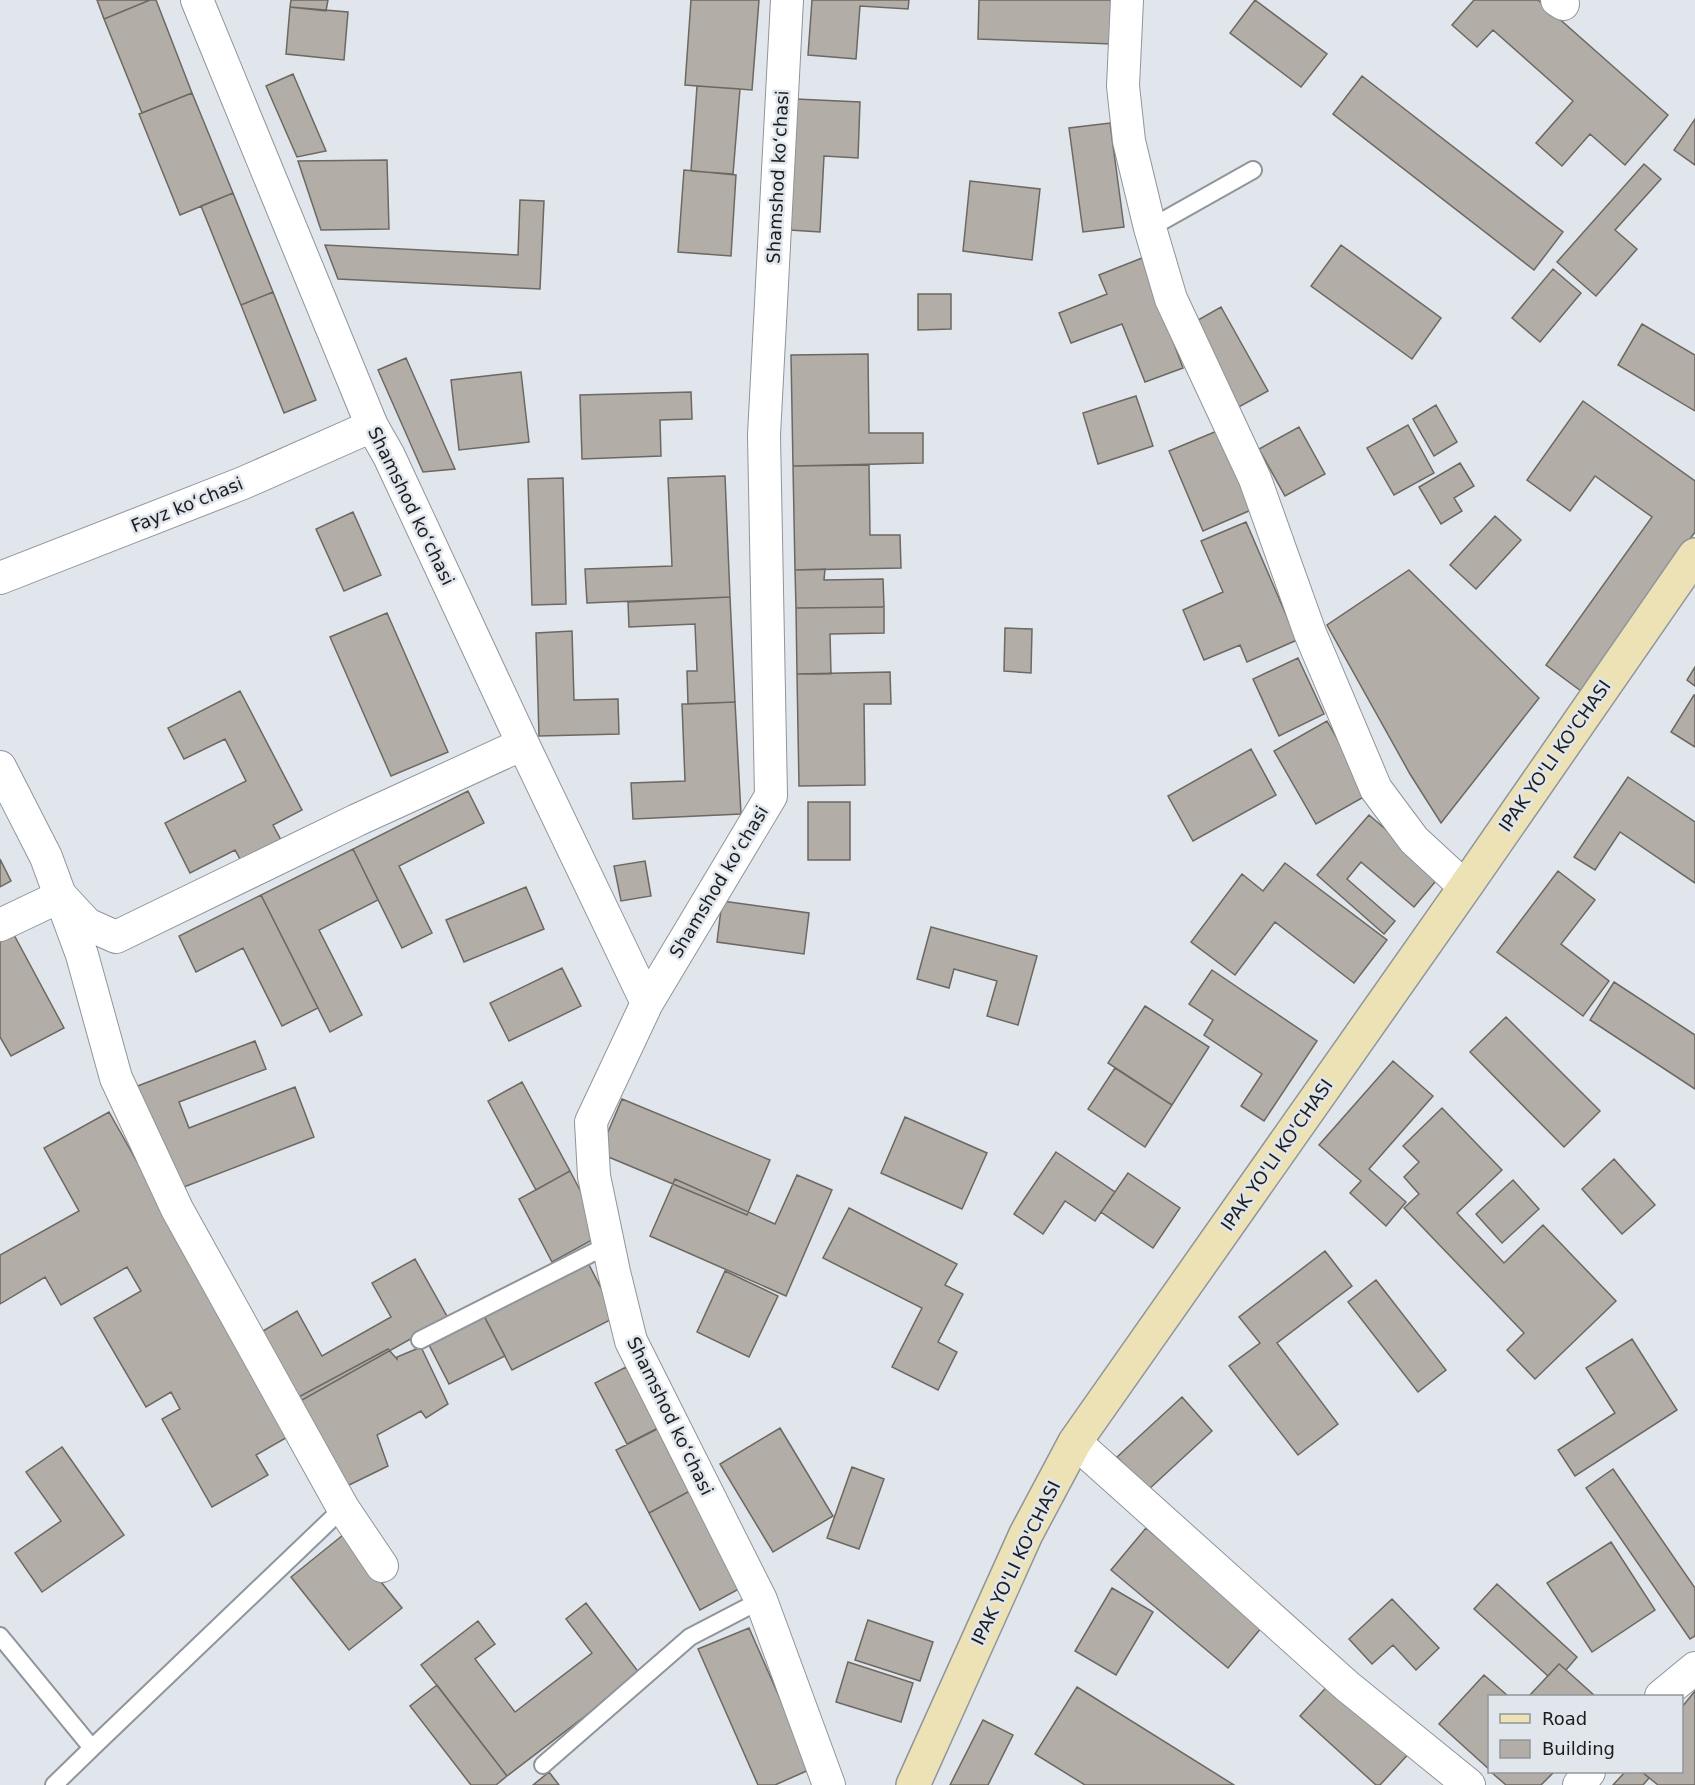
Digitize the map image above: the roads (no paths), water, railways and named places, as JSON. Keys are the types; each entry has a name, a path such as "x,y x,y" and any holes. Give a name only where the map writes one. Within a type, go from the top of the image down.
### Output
{"main road":[{"name":"IPAK YO'LI KO'CHASI","path":"913,1785 1026,1534 1075,1442 1695,555"}],"street":[{"name":"Shamshod koʻchasi","path":"198,0 372,426 389,456 646,1003"},
{"name":"Shamshod koʻchasi","path":"787,0 764,435 771,796 646,1003 591,1122 594,1176 631,1341 761,1600 830,1785"},
{"path":"1126,0 1123,86 1129,141 1150,228 1171,299 1255,479 1310,633 1376,789 1414,840 1465,887"},
{"name":"Fayz koʻchasi","path":"0,578 243,483 372,426"},
{"path":"61,896 87,924 116,937 357,820 523,744"},
{"path":"0,767 46,857 82,955 116,1078 177,1209 343,1508 381,1566"},
{"path":"0,925 61,896"},
{"path":"1075,1442 1347,1686 1469,1785"},
{"path":"1662,1695 1695,1668"},
{"path":"1579,1785 1588,1773"}],"lane":[{"path":"1150,228 1253,170"},
{"path":"420,1340 608,1245"},
{"path":"54,1785 343,1508"},
{"path":"543,1765 690,1637 761,1600"},
{"path":"0,1636 92,1748"}]}
